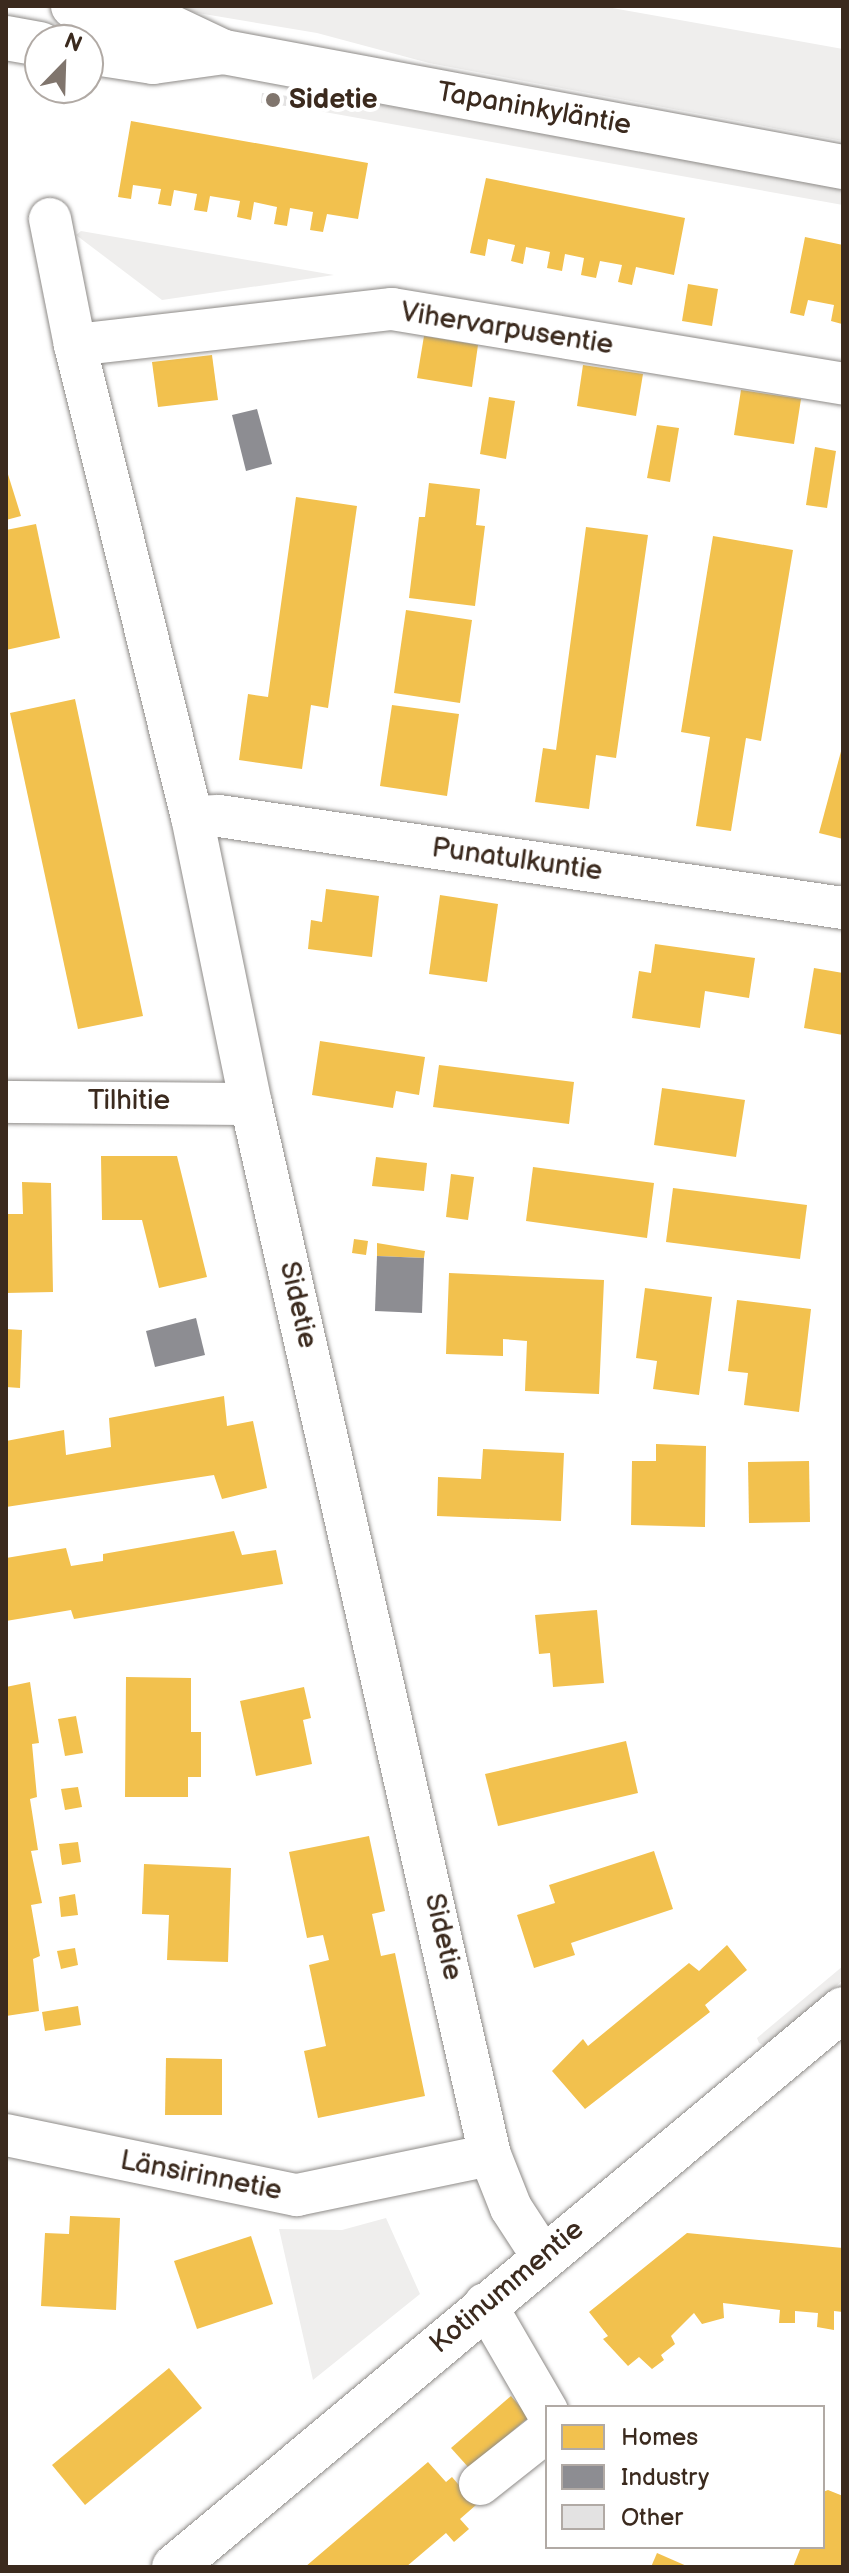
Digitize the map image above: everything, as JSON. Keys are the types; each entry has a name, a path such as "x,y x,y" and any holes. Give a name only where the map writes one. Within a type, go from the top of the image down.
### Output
{"main road":[{"name":"Tapaninkyläntie","path":"73,6 158,21 224,52 843,167"},
{"name":"Tapaninkyläntie","path":"104,54 153,62 224,52"},
{"name":"Kotinummentie","path":"174,2567 485,2304 843,2009"}],"street":[{"name":"Sidetie","path":"50,219 75,345 192,817 251,1104 490,2155 511,2208 543,2257"},
{"name":"Vihervarpusentie","path":"75,345 392,309 843,384"},
{"name":"Punatulkuntie","path":"192,817 219,816 843,908"},
{"name":"Tilhitie","path":"6,1102 251,1104"},
{"name":"Länsirinnetie","path":"6,2135 297,2195 490,2155"},
{"path":"485,2304 545,2408"},
{"path":"480,2484 545,2433"}],"shaded area":[{"path":"156,6 601,6 843,49 843,141 429,63 317,33"},
{"path":"321,94 843,188 843,205 319,111"},
{"path":"81,231 334,275 162,300 76,235"},
{"path":"843,1966 843,1980 766,2046 759,2043 757,2038"},
{"path":"386,2218 420,2294 313,2380 279,2229 342,2230"}],"building: Homes":[{"path":"131,121 368,163 358,219 327,214 323,232 310,230 313,212 290,208 287,226 274,224 277,207 254,202 251,220 237,217 240,201 210,196 207,212 194,210 197,194 174,190 171,206 158,204 161,189 133,185 131,199 118,197"},
{"path":"486,178 685,218 674,275 636,267 632,285 618,282 622,265 600,261 596,278 581,275 584,258 565,254 562,271 547,268 550,252 526,247 523,264 511,261 515,245 488,239 485,256 470,253"},
{"path":"805,237 843,245 842,324 831,321 834,305 808,300 804,316 790,313"},
{"path":"688,284 718,289 712,326 682,321"},
{"path":"424,336 478,345 472,387 417,378"},
{"path":"212,355 218,400 158,407 152,362"},
{"path":"583,365 643,374 636,416 577,406"},
{"path":"741,390 801,399 794,444 734,435"},
{"path":"489,397 515,401 506,459 480,454"},
{"path":"657,425 679,428 670,482 647,478"},
{"path":"815,447 836,451 827,508 806,505"},
{"path":"6,468 21,516 6,520"},
{"path":"429,483 480,489 476,525 485,526 475,606 409,598 419,517 425,517"},
{"path":"296,497 357,506 328,708 311,705 302,769 239,760 248,694 268,697"},
{"path":"36,524 60,638 6,650 6,530"},
{"path":"586,527 648,535 616,758 596,755 589,809 535,802 543,748 556,750"},
{"path":"713,536 793,550 761,741 746,738 731,831 696,826 710,737 681,732"},
{"path":"406,610 472,620 460,703 394,693"},
{"path":"75,699 143,1016 78,1029 10,713"},
{"path":"392,705 459,714 447,796 380,786"},
{"path":"843,744 843,839 819,833"},
{"path":"326,889 379,896 372,957 308,949 311,920 322,922"},
{"path":"440,895 498,904 487,982 429,974"},
{"path":"655,944 755,958 749,998 705,991 700,1028 632,1018 639,971 651,973"},
{"path":"814,968 843,973 843,1035 804,1028"},
{"path":"320,1041 425,1057 419,1095 396,1091 393,1108 312,1095"},
{"path":"439,1065 574,1082 569,1124 433,1107"},
{"path":"662,1088 745,1100 736,1157 654,1145"},
{"path":"101,1156 177,1156 207,1277 159,1288 142,1220 102,1220"},
{"path":"376,1157 427,1163 424,1191 372,1186"},
{"path":"533,1167 654,1183 647,1238 526,1221"},
{"path":"451,1174 474,1177 468,1220 446,1217"},
{"path":"22,1182 51,1183 53,1292 6,1293 6,1214 23,1214"},
{"path":"673,1188 807,1205 800,1259 666,1242"},
{"path":"354,1239 368,1241 366,1255 352,1253"},
{"path":"377,1243 425,1251 424,1258 377,1256"},
{"path":"449,1273 604,1280 599,1394 525,1391 527,1341 503,1339 503,1356 446,1354"},
{"path":"645,1288 712,1297 699,1395 653,1389 657,1361 636,1358"},
{"path":"737,1300 811,1309 799,1412 744,1405 748,1373 728,1371"},
{"path":"6,1329 22,1330 20,1388 6,1387"},
{"path":"224,1396 227,1426 253,1421 267,1488 222,1499 214,1475 6,1507 6,1441 64,1430 66,1455 111,1447 109,1418"},
{"path":"656,1444 706,1446 705,1527 631,1525 632,1461 656,1461"},
{"path":"483,1449 564,1453 561,1521 437,1516 438,1477 481,1479"},
{"path":"809,1461 810,1522 749,1523 748,1462"},
{"path":"234,1531 242,1555 276,1550 283,1584 74,1619 71,1610 6,1621 6,1558 66,1548 71,1566 103,1561 103,1554"},
{"path":"597,1610 604,1683 553,1687 550,1653 539,1654 535,1615"},
{"path":"126,1677 191,1678 191,1732 201,1732 201,1777 188,1777 188,1797 125,1797"},
{"path":"30,1682 39,1743 32,1744 37,1797 30,1799 38,1850 31,1851 42,1903 31,1905 40,1956 33,1959 39,2011 6,2016 6,1687"},
{"path":"304,1687 311,1718 303,1720 312,1764 256,1776 240,1701"},
{"path":"76,1716 83,1753 65,1756 58,1719"},
{"path":"626,1741 638,1793 498,1826 485,1774"},
{"path":"78,1787 82,1807 65,1810 61,1789"},
{"path":"369,1836 385,1911 372,1914 381,1956 395,1953 425,2096 318,2118 304,2051 326,2046 309,1965 329,1960 323,1935 307,1938 289,1852"},
{"path":"78,1842 81,1862 62,1865 59,1844"},
{"path":"654,1851 673,1909 571,1943 575,1955 534,1968 517,1915 555,1903 549,1885"},
{"path":"144,1864 231,1868 228,1962 167,1960 169,1915 142,1914"},
{"path":"75,1894 78,1915 61,1917 59,1897"},
{"path":"727,1945 747,1970 705,2005 710,2012 585,2109 552,2071 583,2039 588,2046 689,1963 699,1971"},
{"path":"75,1948 78,1965 61,1969 57,1951"},
{"path":"78,2006 81,2025 45,2031 42,2012"},
{"path":"166,2058 222,2059 222,2115 165,2115"},
{"path":"70,2216 120,2218 116,2310 41,2306 45,2233 69,2234"},
{"path":"687,2233 843,2248 843,2312 834,2311 834,2330 817,2327 818,2313 795,2311 795,2323 779,2323 780,2310 723,2303 724,2318 702,2324 694,2313 671,2336 675,2344 661,2355 664,2360 652,2369 639,2357 628,2366 603,2339 608,2336 589,2312"},
{"path":"251,2236 273,2304 197,2329 174,2261"},
{"path":"169,2368 202,2408 85,2505 52,2465"},
{"path":"511,2396 529,2417 469,2468 451,2448"},
{"path":"428,2462 446,2482 452,2477 476,2505 460,2519 469,2529 454,2542 446,2533 406,2567 305,2567"},
{"path":"825,2491 843,2496 843,2567 793,2567 800,2549 825,2549"},
{"path":"657,2553 689,2567 651,2567"}],"building: Industry":[{"path":"257,409 272,464 246,471 232,415"},
{"path":"377,1256 424,1258 422,1313 375,1311"},
{"path":"196,1318 205,1355 155,1367 146,1331"}],"building: Other":[{"path":"262,93 288,96 286,106 261,103"}],"place":[{"name":"Sidetie","path":"273,100"}]}
